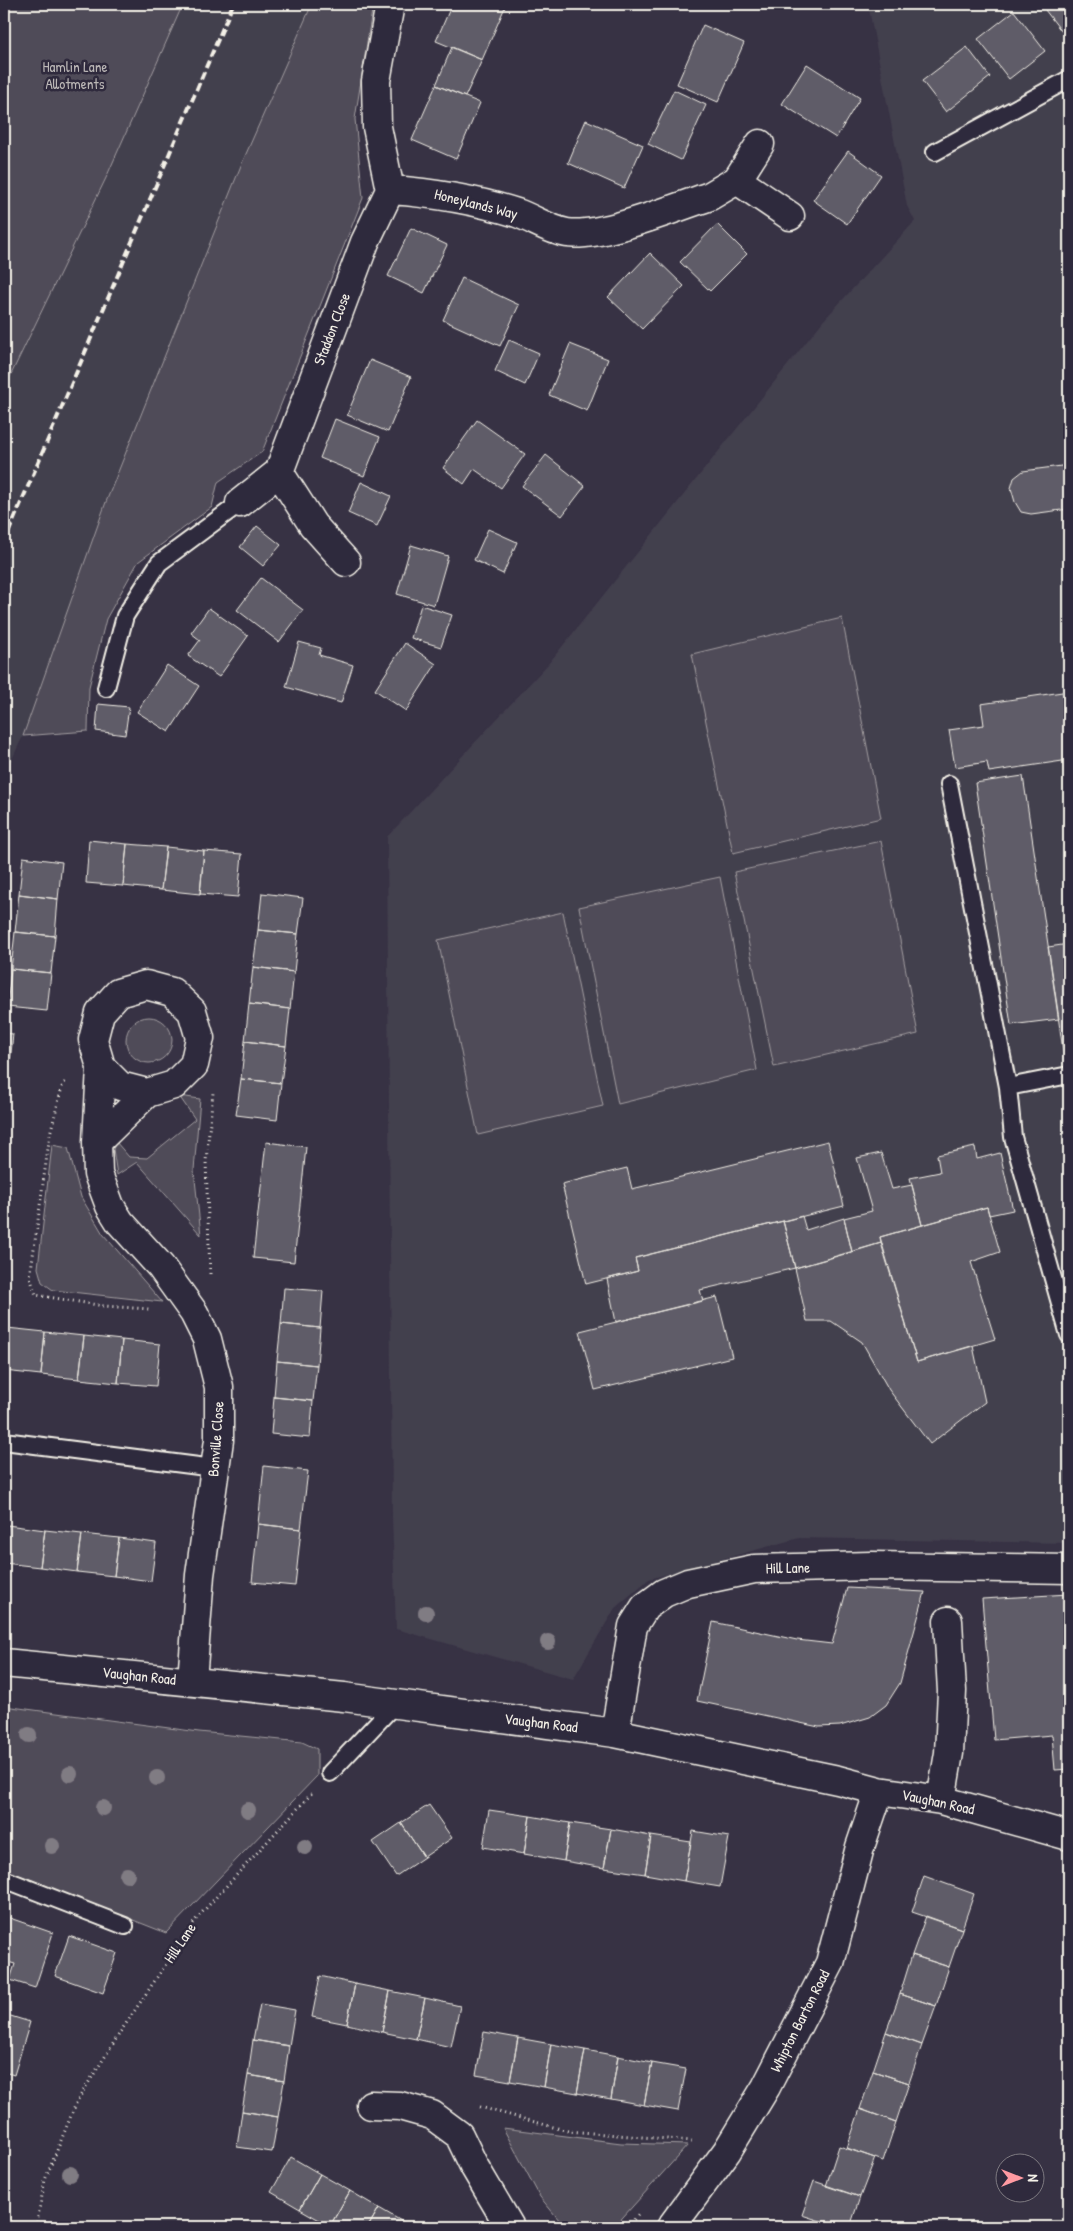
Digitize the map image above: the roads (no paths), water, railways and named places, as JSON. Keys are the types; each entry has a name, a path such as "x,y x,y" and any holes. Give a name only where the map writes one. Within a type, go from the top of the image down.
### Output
{"street":[{"path":"390,4 376,82 377,128 390,190"},
{"name":"Honeylands Way","path":"390,190 434,193 485,204 519,214 551,229 567,233 602,231 710,196 737,180 760,144"},
{"path":"737,180 790,216"},
{"name":"Staddon Close","path":"279,472 364,242 390,190"},
{"path":"240,503 279,472 313,525 346,562"},
{"name":"Bonville Close","path":"101,1067 120,1086 148,1093 174,1085 194,1065 200,1038 192,1011 172,992 146,985 118,993 100,1013 92,1040 101,1067 97,1142 98,1174 110,1206 120,1222 161,1267 194,1313 207,1339 219,1387 219,1440 200,1575 192,1681"},
{"path":"97,1142 148,1093"},
{"name":"Hill Lane","path":"615,1733 633,1626 645,1607 664,1593 688,1583 754,1569 870,1566 1069,1569"},
{"path":"941,1800 949,1753 952,1690 948,1621"},
{"name":"Vaughan Road","path":"4,1663 344,1697 615,1733 838,1780 879,1791 941,1800 1069,1836"},
{"name":"Whipton Barton Road","path":"680,2224 766,2087 830,1963 860,1848 879,1791"},
{"path":"371,2105 400,2106 432,2115 458,2135 510,2227"}],"lane":[{"path":"935,152 1069,79"},
{"path":"106,688 125,616 160,563 240,503"},
{"path":"949,784 1008,1087 1013,1138 1069,1335"},
{"path":"1008,1087 1069,1075"},
{"path":"4,1441 214,1468"},
{"path":"330,1773 394,1704"},
{"path":"4,1879 125,1926"}],"railway":[{"path":"4,543 233,4"}],"park label":[{"name":"Hamlin Lane Allotments","path":"75,76"}]}
